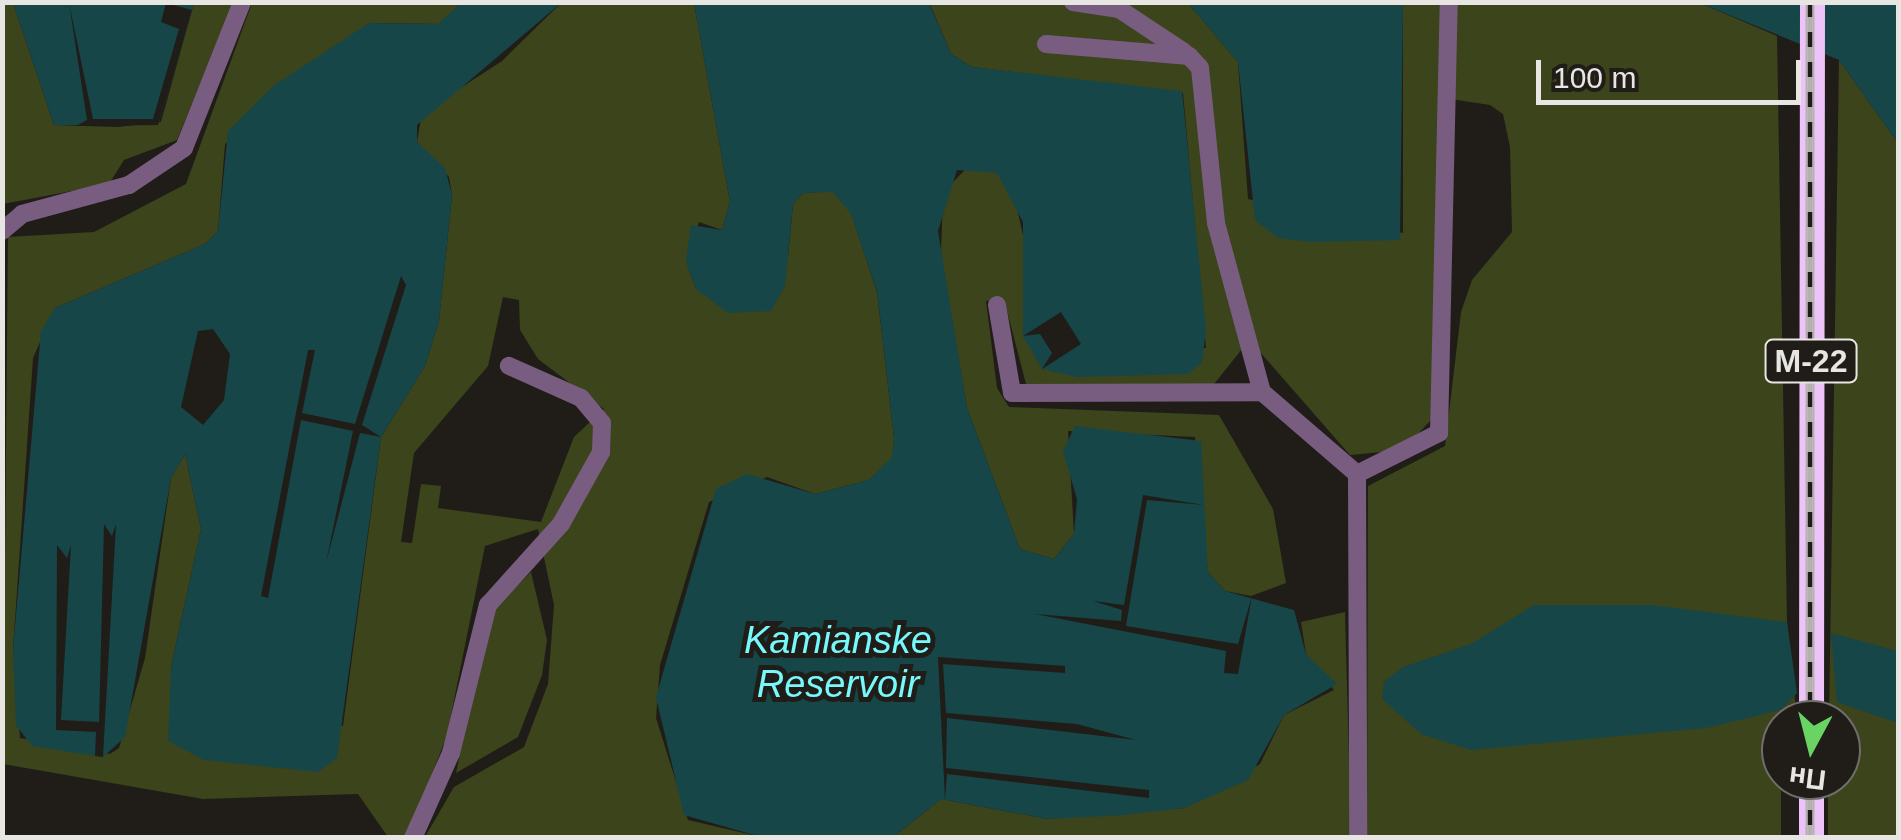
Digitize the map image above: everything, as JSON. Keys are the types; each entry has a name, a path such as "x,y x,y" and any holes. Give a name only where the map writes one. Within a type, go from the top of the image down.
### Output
{"highway":[{"name":"М-22","path":"1811,700 1812,2"},
{"path":"1811,800 1811,838"}],"street":[{"path":"2,231 22,214 128,185 184,148 242,2"},
{"path":"1073,2 1119,8 1189,56 1200,68 1216,223 1262,392 1357,474 1358,838"},
{"path":"1357,474 1440,433 1448,2"},
{"path":"1046,44 1189,56"},
{"path":"997,306 1012,393 1262,392"},
{"path":"414,838 451,753 488,605 561,524 601,452 602,423 582,398 509,366"}],"green space":[{"path":"929,2 1188,3 1238,62 1248,199 1403,233 1403,3 1700,3 1777,36 1787,622 1795,700 1761,700 1761,800 1781,800 1781,837 1367,837 1368,486 1445,446 1461,312 1472,280 1512,232 1510,147 1503,114 1490,105 1444,98 1431,420 1403,450 1350,455 1259,351 1242,349 1214,384 1027,388 1004,299 986,301 997,388 1009,407 1219,415 1273,509 1286,583 1251,596 1225,591 1208,572 1195,437 1068,431 1074,534 1054,559 1020,549 967,408 941,254 943,192 968,167 997,173 1013,190 1024,240 1023,336 1033,351 1206,348 1183,93 972,67 951,54"},
{"path":"3,3 13,3 54,125 118,127 161,122 194,3 233,3 177,140 124,160 109,184 3,204"},
{"path":"252,3 461,3 439,24 369,23 225,144 218,231 205,244 55,308 33,358 13,649 20,738 110,754 119,748 145,658 171,478 185,454 201,529 171,667 343,726 381,437 425,366 439,321 452,195 449,177 417,142 422,113 502,61 561,3 694,3 730,202 722,230 699,222 686,261 696,289 788,257 793,204 803,193 833,191 851,213 877,292 894,438 893,457 869,480 815,494 767,477 709,502 660,665 656,718 688,820 761,837 425,837 454,787 524,747 548,684 554,605 538,529 485,546 447,735 408,837 388,837 358,794 203,799 3,764 8,237 94,232 186,184","holes":["503,297 519,300 520,330 538,359 604,409 574,437 541,522 438,508 441,486 421,484 412,543 401,542 414,453 488,366"]},
{"path":"1839,60 1898,143 1898,837 1828,838 1828,800 1861,800 1861,700 1829,700"},
{"path":"531,572 547,640 542,675 518,737 456,773 489,614"},
{"path":"1345,612 1351,837 892,838 941,799 1048,819 1184,808 1260,764 1284,715 1334,690 1306,654 1301,622"}],"water":[{"path":"13,3 194,3 158,125 54,125"},
{"path":"461,3 561,3 417,125 417,142 445,168 452,195 439,321 425,366 381,437 337,758 318,772 204,760 168,741 171,667 201,529 185,454 171,478 125,737 103,757 32,746 16,725 13,649 41,331 55,308 205,244 218,231 228,131 273,86 369,23 438,24","holes":["213,329 230,354 224,400 203,425 181,407 198,331"]},
{"name":"Kamianske Reservoir","path":"694,3 929,3 951,54 972,67 1182,91 1206,330 1202,362 1188,374 1077,377 1042,369 1023,336 1023,222 997,173 957,170 938,231 967,408 1020,549 1054,559 1074,534 1077,499 1063,451 1075,426 1201,441 1208,572 1225,591 1294,610 1306,654 1337,684 1284,715 1248,780 1184,808 1124,815 1048,819 941,799 892,838 761,837 684,815 656,697 716,489 747,474 815,494 869,480 892,457 894,438 877,291 851,214 833,192 803,193 793,204 785,286 771,311 728,313 696,289 686,262 691,225 722,230 730,202"},
{"path":"1188,3 1403,3 1400,240 1311,242 1278,238 1255,220 1238,62"},
{"path":"1700,3 1898,3 1898,143 1839,60"},
{"path":"1534,605 1651,605 1787,622 1797,693 1790,700 1761,700 1761,715 1706,728 1471,750 1421,734 1382,699 1384,682 1403,667 1471,644"},
{"path":"1831,633 1898,651 1898,723 1861,710 1861,700 1837,700"}],"pier":[{"path":"69,3 93,119 153,119 179,29 161,22 166,3 192,10 158,125 76,126 87,120"},
{"path":"401,276 406,285 362,425 381,437 360,433 326,563 353,431 301,420 268,598 261,596 308,350 315,350 302,413 355,424"},
{"path":"1061,312 1081,344 1042,369 1052,353 1040,334 1023,336"},
{"path":"1143,495 1204,505 1147,500 1126,626 1238,644 1252,596 1238,674 1224,673 1226,651 1035,614 1121,621 1122,610 1093,601 1124,605"},
{"path":"104,524 112,536 116,524 103,757 95,756 96,732 56,730 57,545 67,558 71,545 61,720 99,722"},
{"path":"938,657 1065,666 1065,673 943,664 946,713 1077,724 1136,740 947,718 946,768 1149,790 1149,798 947,774 945,800"}],"railway":[{"path":"1810,2 1810,700"},
{"path":"1810,800 1810,838"}]}
